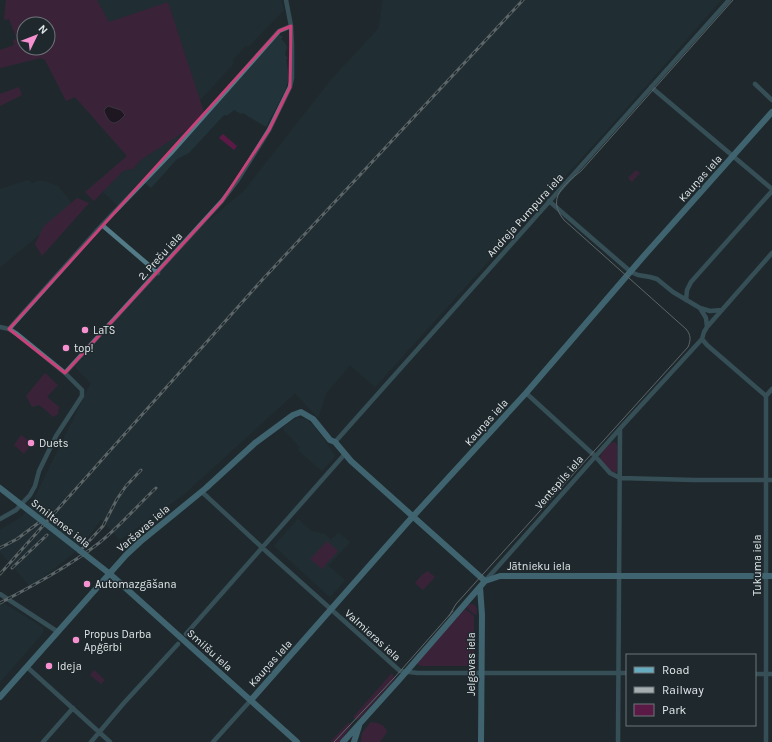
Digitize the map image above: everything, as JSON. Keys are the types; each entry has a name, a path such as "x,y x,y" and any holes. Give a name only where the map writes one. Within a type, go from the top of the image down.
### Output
{"street":[{"name":"2. Preču iela","path":"65,373 158,273 222,200 237,181 276,118 290,87 292,78 291,26 286,0"},
{"name":"Andreja Pumpura iela","path":"335,442 729,0"},
{"path":"9,329 102,225 171,153 279,31 291,26"},
{"path":"755,84 772,100"},
{"path":"651,87 772,190 691,282 687,290 686,300"},
{"name":"Kauņas iela","path":"214,742 526,392 772,112"},
{"path":"549,201 631,272 657,280 700,308 710,311 722,310"},
{"path":"102,225 158,273"},
{"name":"Ventspils iela","path":"343,742 595,456 702,339 707,327 772,253"},
{"path":"700,308 706,318 707,327"},
{"path":"0,327 9,329 65,373 82,390 82,396 56,436 39,470 35,486 24,503 16,510 0,519"},
{"path":"702,339 766,396 772,389"},
{"path":"526,392 595,456 610,473 620,478 772,480"},
{"name":"Tukuma iela","path":"766,396 766,480 769,576 766,674 766,742"},
{"name":"Varšavas iela","path":"0,697 126,555 202,492 255,444 293,415 301,412 313,419 330,440 335,442"},
{"path":"618,742 620,429"},
{"path":"335,442 344,455 413,517 482,584"},
{"path":"186,634 344,455"},
{"name":"Smiltenes iela","path":"0,488 110,574"},
{"name":"Valmieras iela","path":"202,492 400,671 418,673 626,673"},
{"name":"Smilšu iela","path":"110,574 297,742"},
{"name":"Jātnieku iela","path":"482,584 500,576 769,576"},
{"name":"Jelgavas iela","path":"481,742 482,584"},
{"path":"0,594 58,632"},
{"path":"91,742 123,704 178,644"},
{"path":"27,667 110,742"},
{"path":"756,674 772,674"},
{"path":"43,742 73,708"},
{"name":"Ventspils iela","path":"354,742 359,725"}],"highlighted area":[{"path":"291,26 290,87 269,130 222,201 65,373 9,329 279,31"}],"shaded area":[{"path":"97,0 281,0 284,10 248,47 246,45 232,61 234,63 200,100 168,2 109,22"},
{"path":"383,0 721,0 623,112 375,387 350,365 326,393 318,418 295,393 183,495 120,540 101,519 81,547 31,587 0,552 0,530 22,517 33,501 91,383 75,367 201,227 244,191 331,80 379,28"},
{"path":"276,32 283,37 281,39 287,47 285,55 288,58 286,60 289,78 285,91 266,127 243,113 241,114 234,110 228,115 224,115 189,153 177,159 151,188 141,180 118,206 103,192 123,171 130,169 132,170 142,159 190,128"},
{"path":"108,106 121,110 125,115 115,123 111,122 104,110"},
{"path":"29,180 32,184 38,181 44,181 58,186 74,206 0,267 0,189"},
{"path":"297,418 307,420 316,428 335,456 322,471 298,450 300,447 282,428"},
{"path":"298,519 311,531 325,534 331,540 338,533 350,542 328,566 345,580 330,597 274,546"},
{"path":"0,601 42,627 43,633 0,682"}],"green space":[{"path":"6,0 97,0 109,22 168,2 204,112 190,128 142,159 132,170 130,169 123,171 94,201 85,192 127,156 75,97 66,101 45,60 41,58 0,68 0,50 14,45 13,40 16,39 16,56 56,56 56,16 16,16 16,36 9,19 5,20"},
{"path":"19,87 22,95 0,106 0,94"},
{"path":"223,134 237,146 234,150 219,138"},
{"path":"636,170 640,173 632,182 628,178"},
{"path":"77,198 89,203 42,256 35,244 44,226"},
{"path":"45,373 58,385 47,397 59,407 58,414 53,417 39,405 32,407 26,396"},
{"path":"21,435 32,443 24,454 14,445"},
{"path":"613,442 616,443 617,446 617,471 615,473 608,469 600,459 601,454"},
{"path":"327,541 338,551 322,569 310,559"},
{"path":"428,571 435,577 423,590 415,583"},
{"path":"470,604 475,606 477,609 477,615 466,607"},
{"path":"465,609 474,616 474,666 421,666 417,664 418,661"},
{"path":"94,670 105,680 101,684 90,675"},
{"path":"392,673 395,679 359,719 356,720 353,717"},
{"path":"349,722 351,726 340,742 330,742"},
{"path":"371,722 379,723 386,729 387,732 380,742 361,742 362,733"}],"tram line":[{"path":"449,616 456,604 688,347 690,338 686,329 564,220 559,212 557,199 559,192 563,187 581,171 733,0"},
{"path":"334,742 395,677 453,611"}],"railway":[{"path":"0,574 263,279 523,0"},
{"path":"79,552 103,526 117,499 126,486 141,470"},
{"path":"0,603 51,575 87,552 114,530 156,488"},
{"path":"0,548 17,539 41,521"},
{"path":"12,568 47,535"}],"place":[{"name":"LaTS","path":"85,330"},
{"name":"top!","path":"66,348"},
{"name":"Duets","path":"31,443"},
{"name":"Automazgāšana","path":"87,584"},
{"name":"Propus Darba Apģērbi","path":"76,640"},
{"name":"Ideja","path":"49,666"}]}
